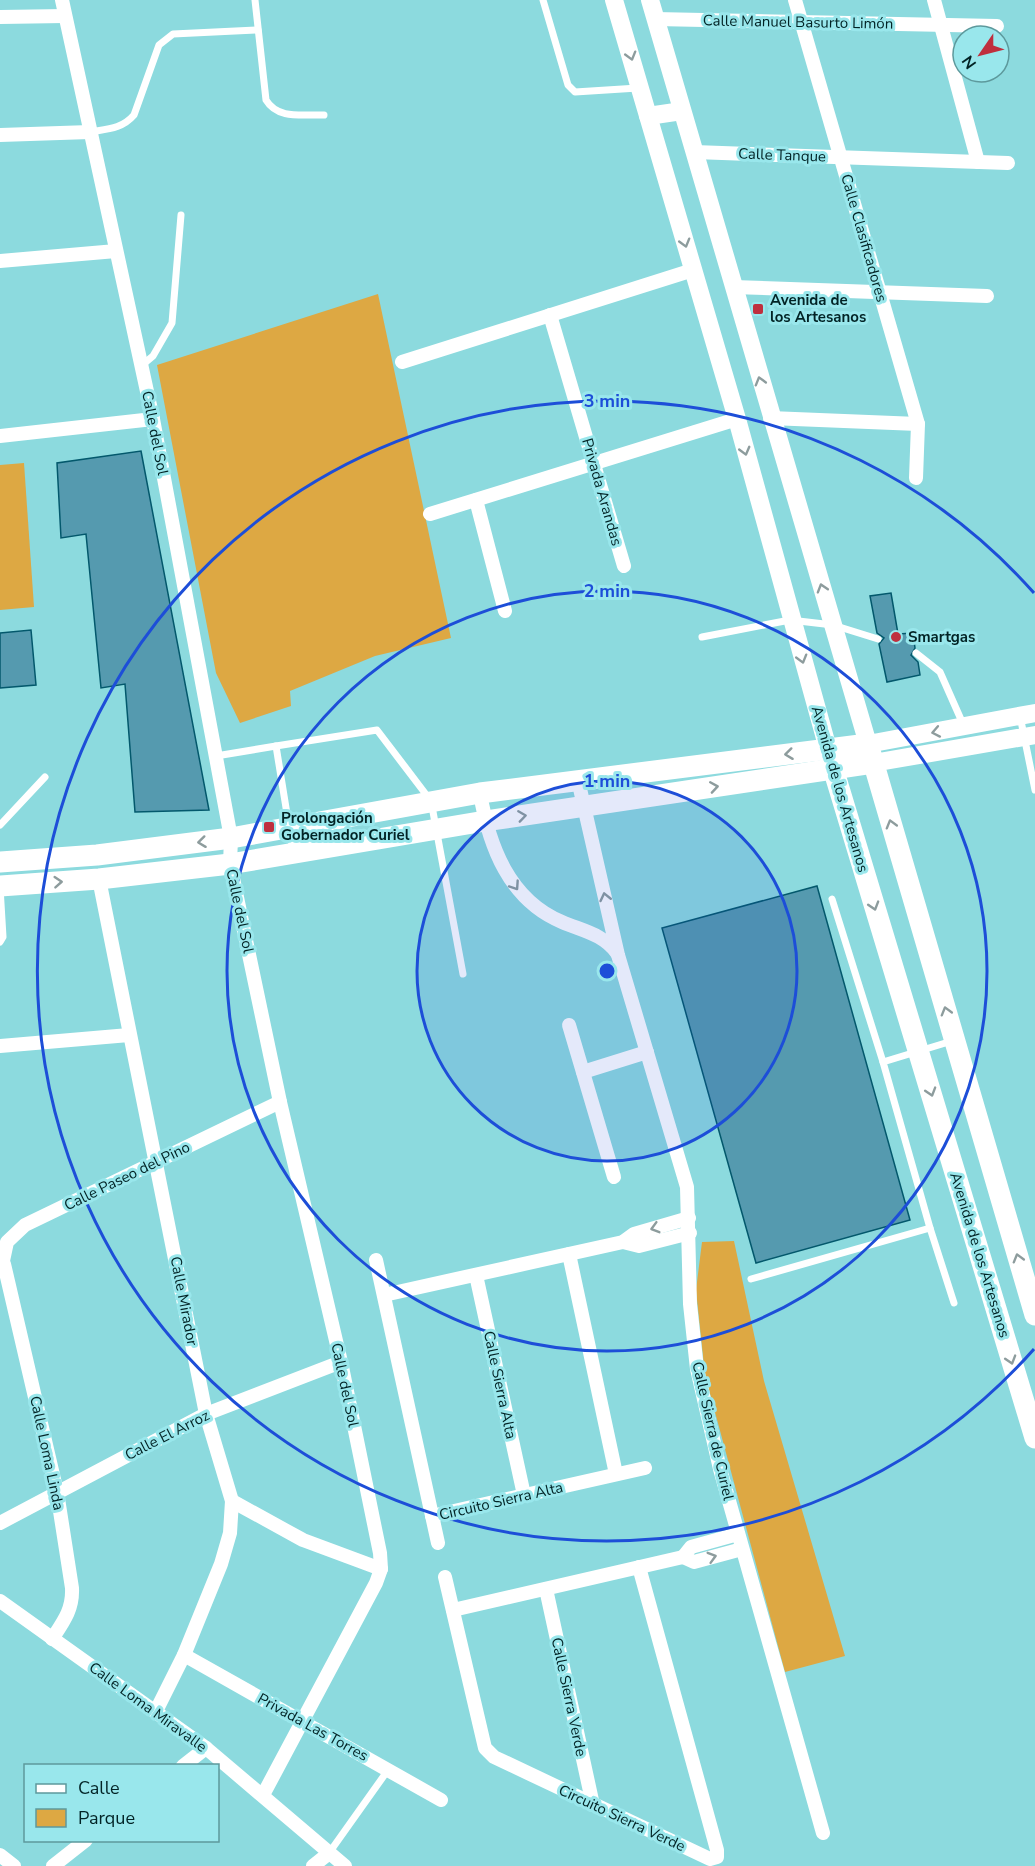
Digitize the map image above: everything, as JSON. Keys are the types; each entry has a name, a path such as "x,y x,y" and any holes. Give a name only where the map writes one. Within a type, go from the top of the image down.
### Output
{"main road":[{"path":"0,862 97,855 231,838 431,801 578,780 871,754 1035,1314"},
{"path":"0,885 99,879 230,864 485,821 584,807 830,759"},
{"name":"Avenida de los Artesanos","path":"830,759 1035,1438"}],"street":[{"name":"Calle del Sol","path":"62,0 153,419 231,838 230,864 280,1102 341,1362 380,1553 381,1569"},
{"name":"Avenida de los Artesanos","path":"614,0 737,419 790,620 830,759"},
{"path":"650,0 770,418 871,754"},
{"name":"Calle Clasificadores","path":"795,0 918,424 916,478"},
{"path":"934,0 978,162"},
{"path":"0,17 65,16"},
{"name":"Calle Manuel Basurto Limón","path":"655,19 951,24"},
{"path":"648,116 682,111"},
{"path":"0,135 90,132"},
{"name":"Calle Tanque","path":"694,152 1008,163"},
{"path":"0,261 116,251"},
{"path":"402,362 693,270"},
{"path":"733,286 987,296"},
{"name":"Privada Arandas","path":"550,315 624,566"},
{"path":"711,332 743,323"},
{"path":"770,418 918,424"},
{"path":"0,436 153,419"},
{"path":"430,514 737,419"},
{"path":"476,500 505,611"},
{"path":"871,754 964,726 1028,714"},
{"path":"871,754 969,747 1030,736"},
{"name":"Calle Sierra de Curiel","path":"578,780 618,955 687,1187 690,1233 690,1304 697,1369 720,1469 823,1833"},
{"path":"480,793 485,821 499,859 520,894 553,919 604,938 618,955"},
{"name":"Calle Mirador","path":"99,879 206,1414 232,1501 231,1525 221,1564 184,1655 156,1711"},
{"path":"568,1025 614,1177"},
{"path":"0,1046 129,1035"},
{"path":"583,1072 647,1052"},
{"name":"Calle Paseo del Pino","path":"2,1268 7,1242 25,1225 280,1102"},
{"path":"384,1295 623,1242 634,1234 689,1218"},
{"path":"623,1242 639,1246 690,1233"},
{"path":"569,1254 616,1474"},
{"name":"Circuito Sierra Alta","path":"376,1260 432,1516 645,1468"},
{"name":"Calle Loma Linda","path":"2,1268 57,1492 73,1601 69,1614 52,1639"},
{"name":"Calle Sierra Alta","path":"476,1275 524,1495"},
{"name":"Calle El Arroz","path":"0,1523 206,1414 341,1362"},
{"path":"232,1501 303,1540 381,1569 304,1723 263,1795"},
{"path":"432,1516 438,1544"},
{"path":"683,1557 691,1547 738,1534"},
{"path":"453,1610 683,1557 694,1562 742,1549"},
{"name":"Circuito Sierra Verde","path":"445,1577 485,1748 494,1757 710,1859 717,1857 639,1567"},
{"name":"Calle Sierra Verde","path":"546,1589 593,1805"},
{"name":"Calle Loma Miravalle","path":"3,1607 156,1711 206,1748 263,1795 328,1854 345,1866"},
{"name":"Privada Las Torres","path":"184,1655 441,1800"},
{"path":"186,1764 206,1748"},
{"path":"52,1866 83,1842"},
{"path":"313,1866 328,1854"},
{"path":"0,1855 14,1866"}],"lane":[{"path":"255,0 266,100 272,110 280,114 324,115"},
{"path":"543,0 568,85 575,92 640,88"},
{"path":"90,132 127,124 134,115 159,45 165,38 173,34 258,30"},
{"path":"141,366 153,356 172,323 181,215"},
{"path":"702,637 790,620 833,625 878,639"},
{"path":"916,653 940,672 964,726 969,747"},
{"path":"1028,714 1035,790"},
{"path":"216,756 377,730 431,801 463,974"},
{"path":"276,746 294,853"},
{"path":"0,825 45,777"},
{"path":"0,885 3,937 0,942"},
{"path":"832,899 954,1303"},
{"path":"883,1062 954,1040"},
{"path":"751,1279 930,1228"},
{"path":"328,1854 388,1770"}],"green space":[{"path":"378,294 451,638 375,656 290,691 291,706 240,723 216,673 157,365"},
{"path":"24,463 34,607 0,610 0,465"},
{"path":"734,1241 764,1381 845,1656 785,1672 705,1375 696,1290 702,1242"}],"building":[{"path":"141,451 209,810 135,812 125,684 101,688 86,534 61,538 57,463"},
{"name":"Smartgas","path":"891,593 898,634 913,633 915,648 911,655 918,662 920,675 887,682 879,644 884,638 877,633 870,596"},
{"path":"31,630 36,685 0,688 0,633"},
{"path":"817,886 910,1220 756,1263 662,928"}],"place":[{"name":"Avenida de los Artesanos","path":"758,309"},
{"name":"Smartgas","path":"896,637"},
{"name":"Prolongación Gobernador Curiel","path":"269,827"}]}
